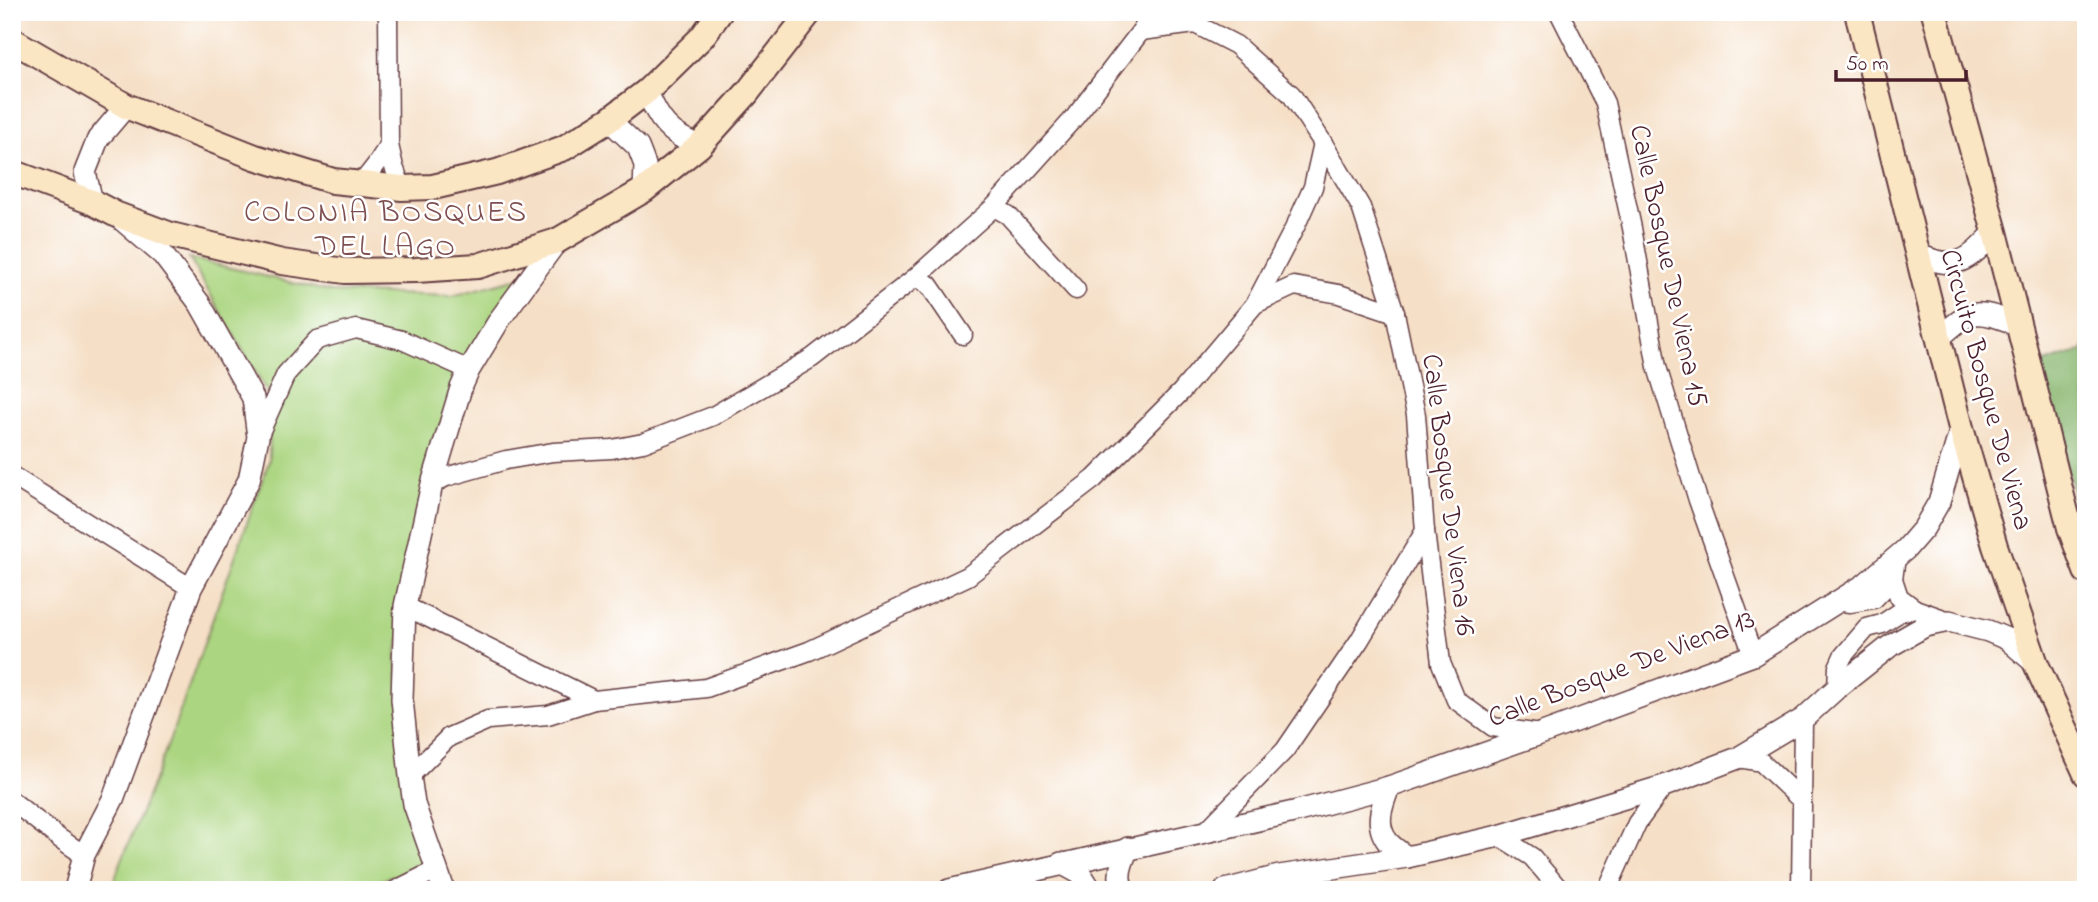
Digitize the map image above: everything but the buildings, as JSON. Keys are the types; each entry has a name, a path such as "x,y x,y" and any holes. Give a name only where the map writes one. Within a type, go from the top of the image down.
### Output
{"main road":[{"path":"12,40 126,106 255,157 333,181 402,188 433,187 497,172 564,148 609,120 647,91 702,37 720,12"},
{"path":"12,172 171,235 282,262 345,271 478,266 556,241 644,190 699,146 747,93 810,12"},
{"name":"Circuito Bosque De Viena","path":"1857,12 1961,428 1996,546 2036,664 2086,774"},
{"path":"1934,12 1995,232 2070,528 2086,571"}],"street":[{"path":"388,12 390,145 402,188"},
{"path":"432,484 446,477 506,460 553,452 612,449 643,443 713,416 812,358 916,277 994,207 1075,117 1141,31 1152,12"},
{"name":"Calle Bosque De Viena 15","path":"1559,12 1605,103 1632,228 1657,367 1698,500 1753,655"},
{"name":"Calle Bosque De Viena 16","path":"1141,31 1192,18 1236,45 1291,94 1361,207 1395,313 1416,415 1425,531 1441,663 1456,700 1493,727 1540,734"},
{"path":"647,91 654,110 667,128 681,139 699,146"},
{"path":"92,202 85,172 98,139 126,106"},
{"path":"609,120 638,148 645,165 644,190"},
{"path":"410,776 449,737 488,720 548,715 594,700 706,688 809,651 968,576 1094,479 1181,392 1255,304 1313,187 1323,143"},
{"path":"361,184 390,145"},
{"path":"994,207 1008,215 1076,290"},
{"path":"115,214 163,255 200,304 253,398 258,438"},
{"path":"1917,254 1935,262 1953,263 1973,256 1995,232"},
{"path":"396,890 440,880 414,804 402,699 405,606 432,484 469,370 500,318 556,241"},
{"path":"916,277 929,285 963,335"},
{"path":"1255,304 1294,286 1339,294 1395,313"},
{"path":"1939,338 1970,313 1986,313 2017,324"},
{"path":"75,890 85,855 113,799 191,589 249,480 258,438 286,374 317,340 356,329 402,340 469,370"},
{"name":"Calle Bosque De Viena 13","path":"960,889 1029,880 1061,863 1298,811 1389,787 1753,655 1836,601 1895,568 1939,502 1961,428"},
{"path":"12,476 191,589"},
{"path":"1206,831 1285,750 1359,641 1425,531"},
{"path":"1836,601 1861,602 1874,598 1895,568"},
{"path":"1895,568 1899,597 1915,609 2007,639 2036,664"},
{"path":"1837,688 1838,667 1843,656 1867,628 1870,612 1861,602"},
{"path":"405,606 594,700"},
{"path":"1867,628 1882,624 1900,612 1915,609"},
{"path":"1225,890 1279,876 1407,857 1499,836 1664,786 1738,758 1802,719 1890,646 1925,626 1949,621"},
{"path":"1801,890 1802,719"},
{"path":"1738,758 1762,762 1801,800"},
{"path":"1607,890 1637,823 1664,786"},
{"path":"1389,787 1382,803 1379,824 1388,843 1407,857"},
{"path":"12,801 85,855"},
{"path":"1499,836 1532,857 1560,890"},
{"path":"1123,890 1119,870 1128,848"},
{"path":"1061,863 1081,874 1091,890"}],"green space":[{"path":"189,258 331,292 452,296 536,273 465,367 396,656 426,867 409,880 391,876 361,890 110,890 169,742 269,461 270,397"},
{"path":"2086,345 2086,533 2059,444 2041,364 2084,350"}],"district":[{"name":"COLONIA BOSQUES DEL LAGO","path":"386,231"}]}
